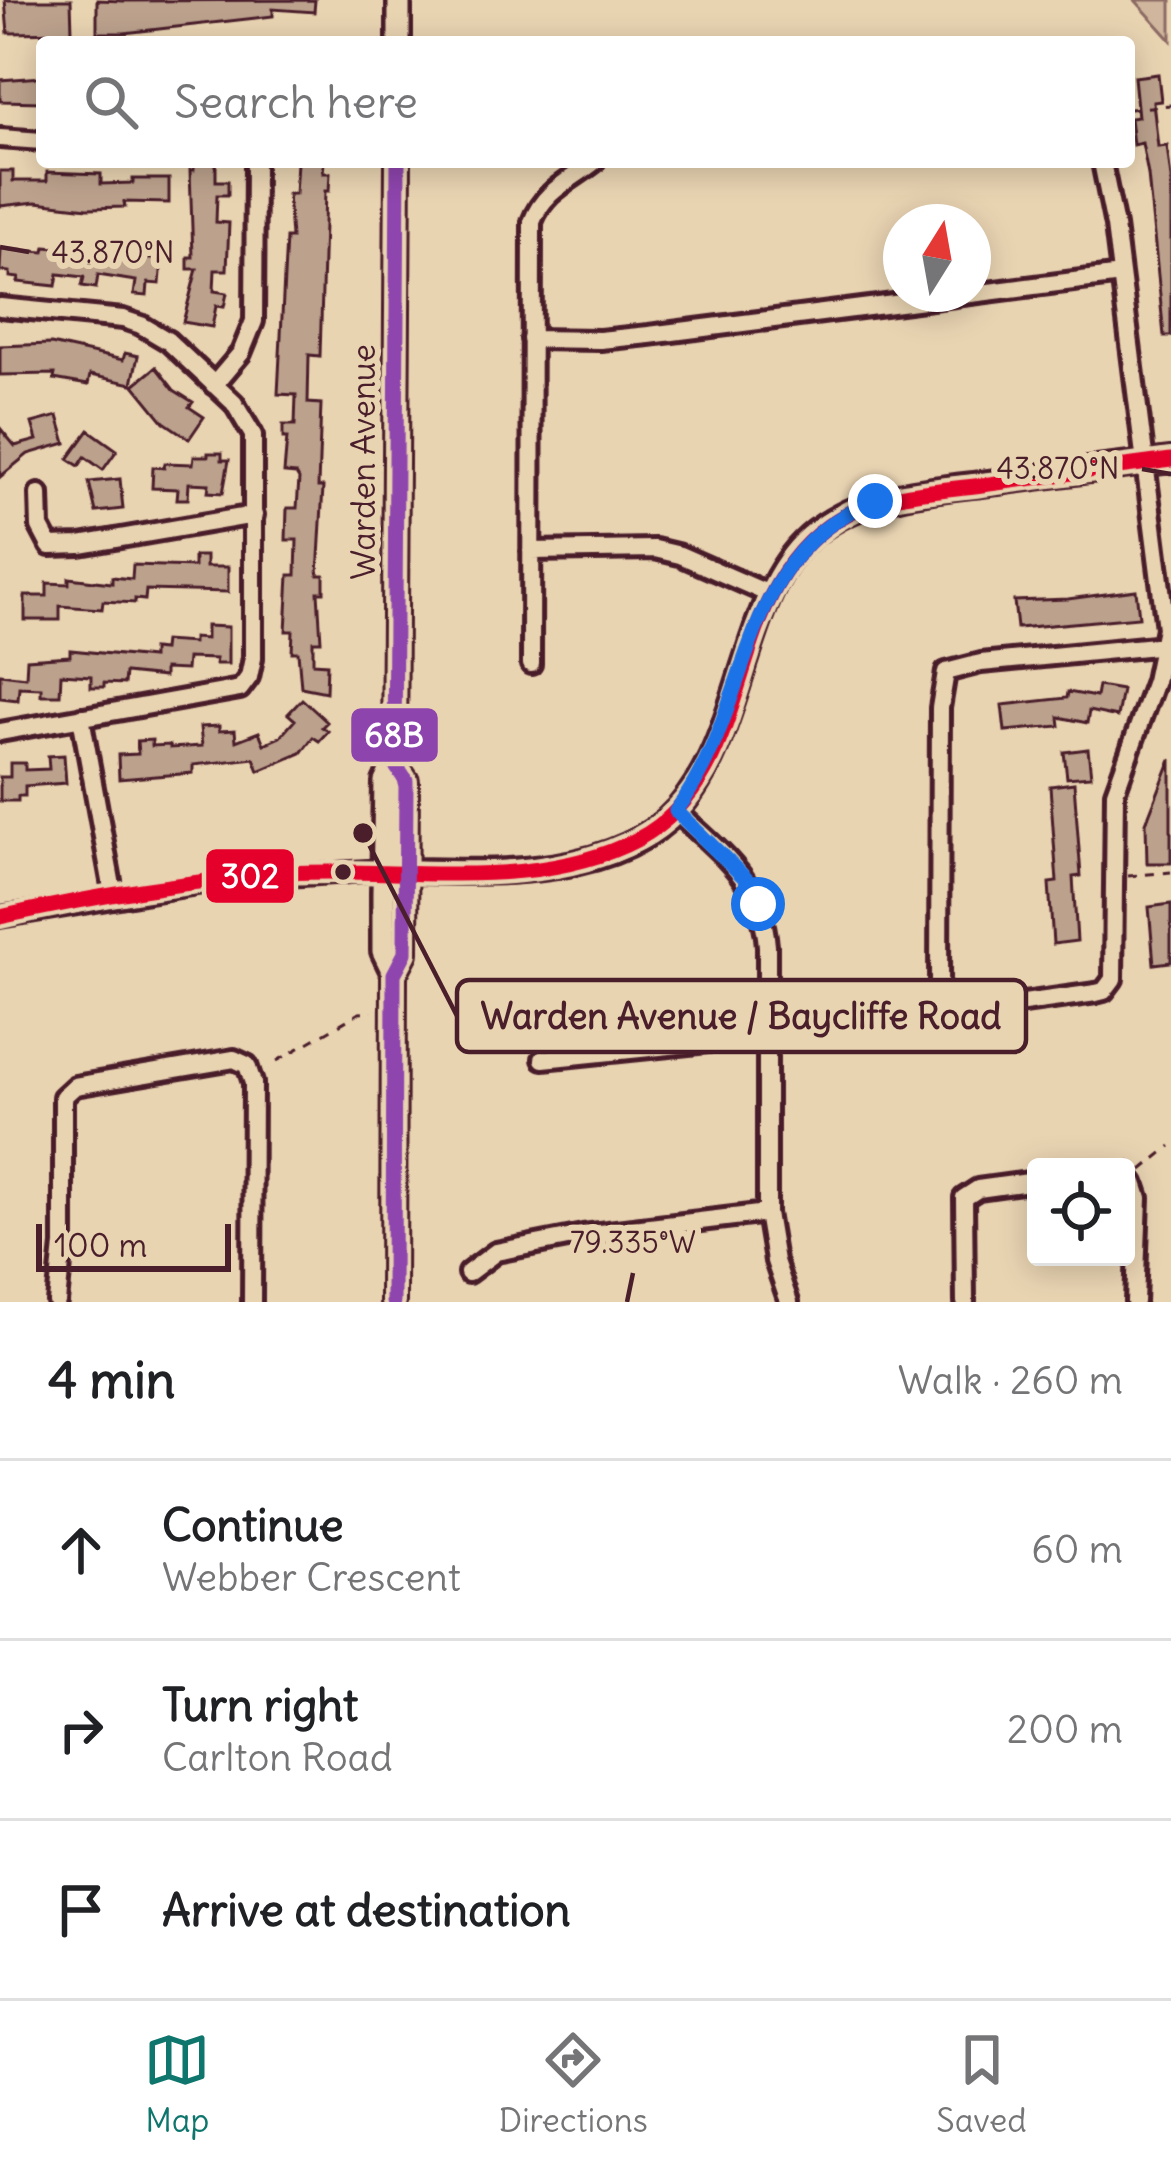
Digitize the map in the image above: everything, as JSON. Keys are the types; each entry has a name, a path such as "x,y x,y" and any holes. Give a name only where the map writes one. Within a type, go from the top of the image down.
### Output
{"main road":[{"path":"399,0 399,36"},
{"name":"Warden Avenue","path":"393,1302 394,974 383,951 395,870 385,782 394,763 398,168"},
{"path":"395,870 499,870 582,862 636,840 676,811 703,773 717,742 769,594 816,532 851,510 875,501 1171,460"}],"street":[{"path":"0,138 36,140"},
{"path":"214,385 241,352 254,321 255,168"},
{"path":"531,664 532,222 561,182 585,168"},
{"path":"1103,168 1166,628 1165,645 1144,714 1119,773 1113,812 1113,979 1104,991 966,1011 949,1009 939,987 939,723 946,672 981,663 1165,645"},
{"path":"531,339 601,340 1121,275"},
{"path":"0,307 123,319 168,341 234,403 253,435 254,515 253,658 249,677 240,689 0,732"},
{"path":"39,494 40,526 50,547 254,515"},
{"path":"531,550 655,549 769,594"},
{"path":"81,717 114,897"},
{"path":"676,811 755,892 767,946 767,1213 775,1261 789,1302"},
{"path":"0,917 285,873 395,870"},
{"path":"543,1059 766,1036"},
{"path":"57,1302 63,1245 63,1097 75,1086 234,1059 247,1065 253,1083 252,1302"},
{"path":"965,1302 964,1198 978,1189 1027,1181"},
{"path":"1135,1190 1139,1198 1135,1302"},
{"path":"468,1273 496,1252 583,1235 767,1213"}],"path":[{"path":"1135,108 1171,105"},
{"path":"1114,877 1171,872"},
{"path":"277,1061 359,1012 373,1012"},
{"path":"1135,1172 1171,1147"}],"shaded area":[{"path":"1135,0 1171,0 1171,40"}],"building":[{"path":"5,0 71,0 72,32 8,33"},
{"path":"97,0 315,0 314,12 273,9 273,16 97,33"},
{"path":"1158,74 1161,101 1153,102 1158,147 1167,146 1171,179 1171,336 1164,336 1142,143 1135,145 1135,77"},
{"path":"36,77 36,102 0,101 0,80"},
{"path":"216,168 216,181 228,181 228,195 217,195 216,222 229,223 227,270 215,270 214,291 227,293 224,307 216,306 212,327 183,322 197,269 188,269 188,257 193,257 190,170"},
{"path":"297,168 323,168 323,173 330,173 329,191 325,191 320,356 309,355 308,403 321,404 318,575 324,575 324,592 318,592 321,641 313,641 313,663 327,664 326,692 301,687 298,652 292,652 293,631 286,631 289,575 296,575 297,540 286,540 287,508 297,508 299,479 284,473 287,438 283,438 283,425 295,425 296,395 278,394 286,238 291,238 288,194 295,194"},
{"path":"0,171 13,171 13,181 47,181 47,172 101,174 101,184 169,179 169,203 0,206"},
{"path":"45,247 151,256 162,260 160,284 148,283 147,296 134,295 136,281 98,275 96,288 82,286 84,277 58,274 56,286 18,282 10,272 0,271 1,249 44,252"},
{"path":"51,344 123,360 125,353 138,356 132,384 90,375 88,385 54,379 55,374 0,375 0,346"},
{"path":"156,367 174,390 193,402 189,407 204,417 189,439 164,422 134,385"},
{"path":"58,416 66,443 28,454 0,477 0,428 15,446 37,440 32,423"},
{"path":"89,430 117,450 103,470 85,457 79,466 68,459"},
{"path":"222,453 222,460 229,460 223,493 208,492 209,484 189,483 188,499 177,499 178,489 152,488 153,467 193,464 194,456"},
{"path":"120,479 123,509 96,512 89,482"},
{"path":"194,556 206,556 206,567 228,567 228,592 146,590 145,600 135,599 135,603 103,601 102,609 60,606 60,620 25,620 25,596 47,596 47,583 69,584 69,578 112,583 112,577 132,579 133,565 194,567"},
{"path":"1136,590 1139,617 1017,628 1014,601"},
{"path":"206,626 228,627 228,664 187,658 186,670 164,669 164,677 125,673 124,684 104,683 104,687 91,687 91,676 61,674 60,695 41,695 41,688 19,687 18,700 0,698 0,674 26,677 27,659 70,656 70,650 152,658 152,649 163,650 164,641 206,639"},
{"path":"1098,686 1122,690 1117,717 1089,711 1087,723 1059,717 1060,726 1005,731 1002,705 1067,698 1068,692 1096,697"},
{"path":"302,699 327,722 322,727 328,731 319,741 313,737 301,753 259,771 254,758 193,765 193,773 119,779 118,755 138,754 137,741 152,740 152,746 170,748 202,746 200,727 219,726 219,731 235,730 236,741 259,732 264,744 280,737 295,720 288,714"},
{"path":"1088,749 1091,776 1067,778 1064,752"},
{"path":"64,755 66,783 25,786 25,796 18,796 18,801 0,801 0,777 10,777 10,763 25,763 25,770 49,769 48,756"},
{"path":"1171,759 1171,863 1147,863 1146,823"},
{"path":"1074,783 1081,876 1073,877 1077,941 1053,944 1049,883 1057,882 1050,786"},
{"path":"1171,904 1171,962 1154,964 1149,907"}],"transit line":[{"name":"68B","path":"393,1302 394,974 405,953 406,781 394,763 398,168"},
{"name":"302","path":"0,917 143,890 253,876 511,872 598,856 638,839 678,808 706,769 726,724 777,584 807,544 849,513 914,493 1171,460"}],"place":[{"name":"Warden Avenue / Baycliffe Road","path":"363,833"}],"route":[{"path":"758,904 747,880 676,811 703,773 717,742 761,614 782,572 816,532 875,501"}]}
